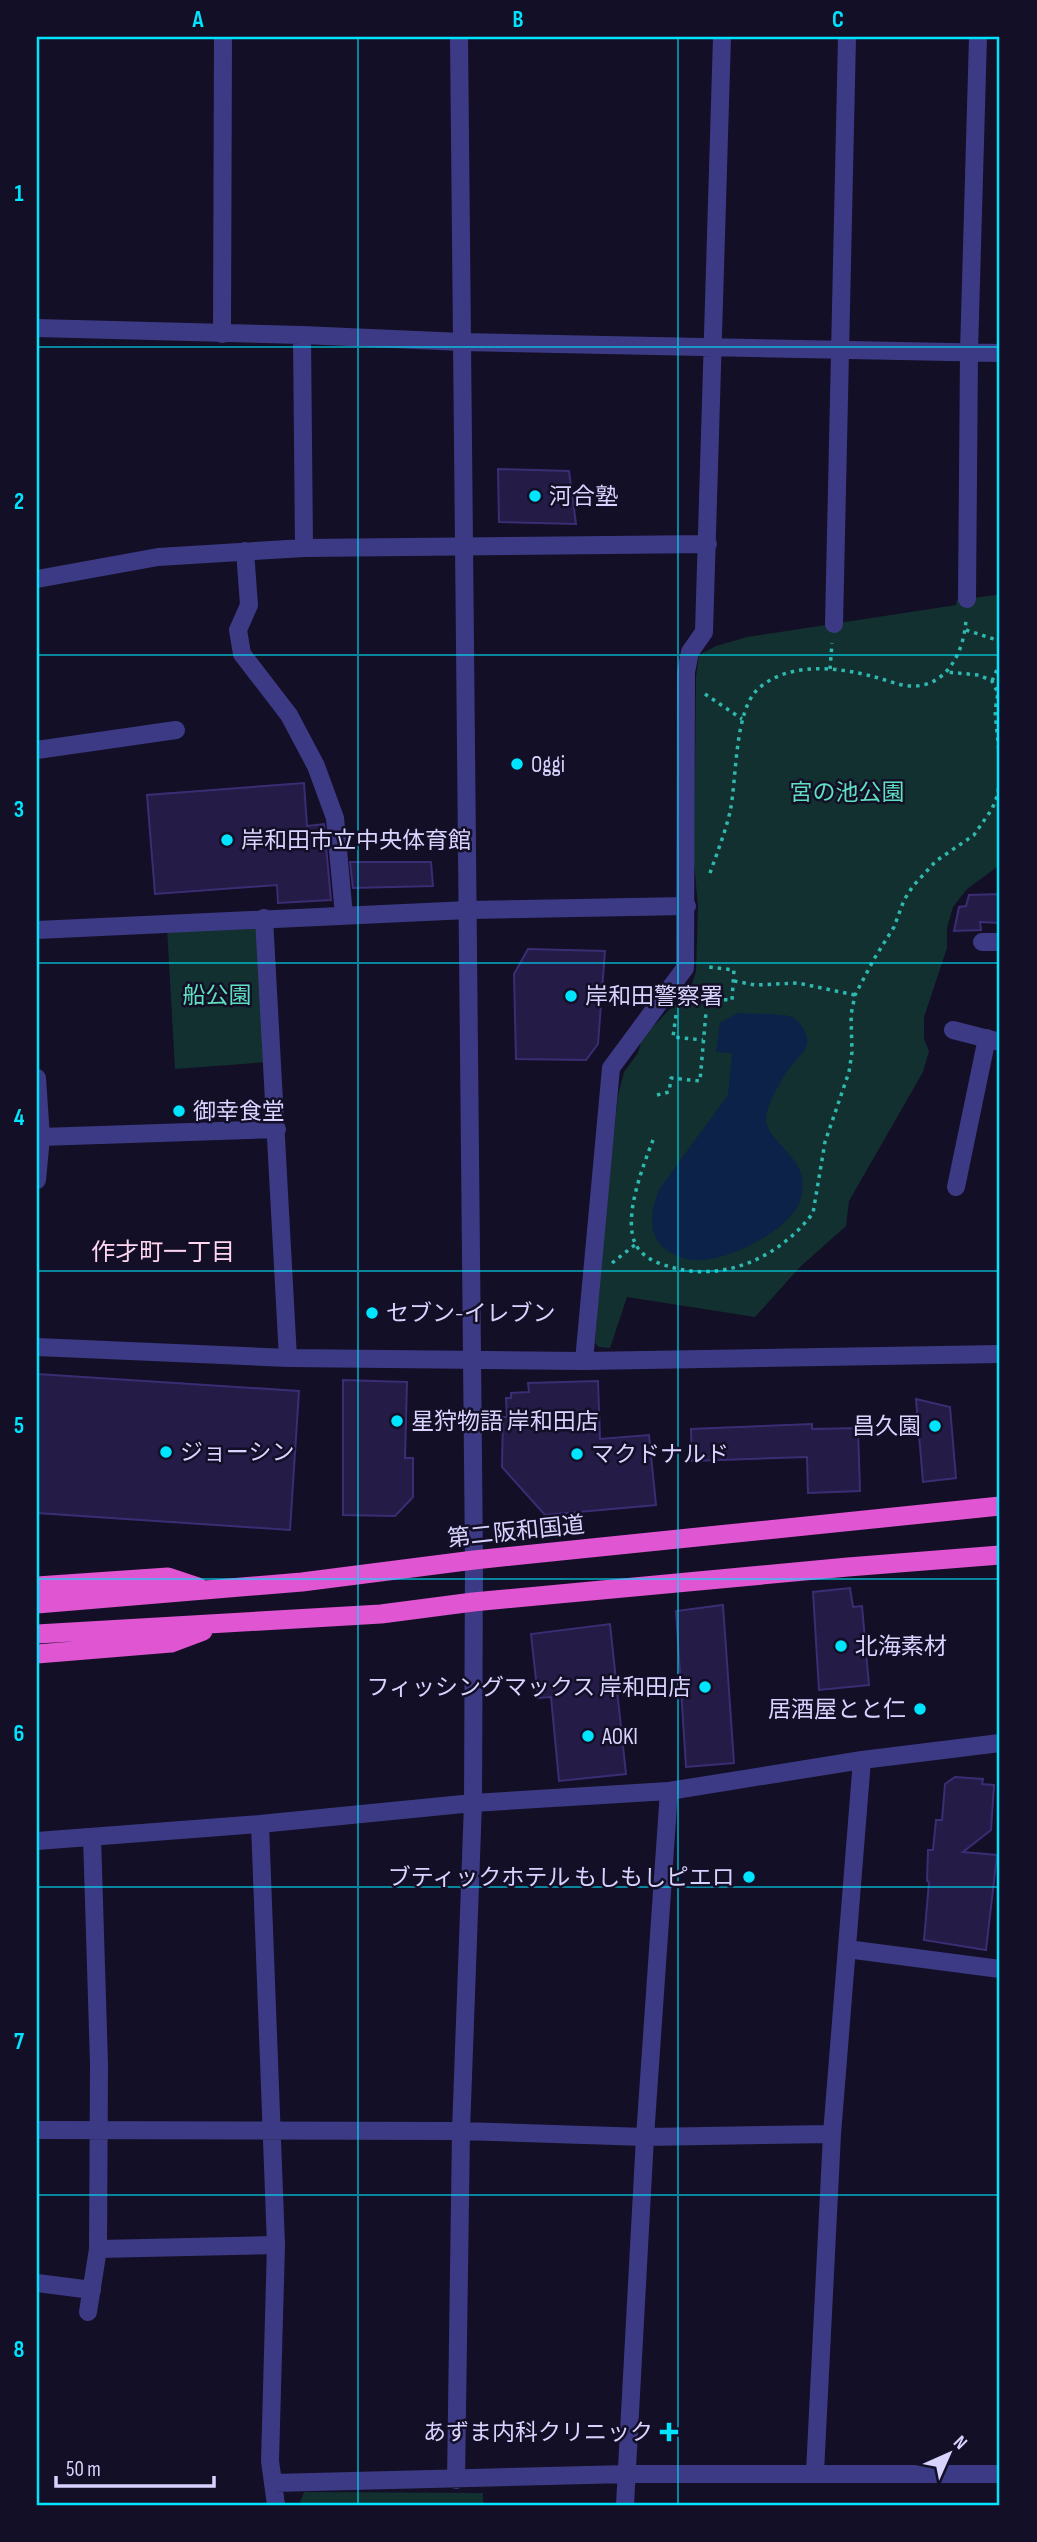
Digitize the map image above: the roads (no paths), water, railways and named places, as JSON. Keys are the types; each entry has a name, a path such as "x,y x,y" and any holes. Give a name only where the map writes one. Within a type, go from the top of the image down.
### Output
{"highway":[{"name":"第二阪和国道","path":"37,1604 302,1582 474,1560 1000,1506"},
{"path":"37,1634 381,1614 473,1602 1000,1555"},
{"path":"37,1586 168,1577 206,1590"},
{"path":"37,1654 171,1643 223,1624"}],"street":[{"path":"222,334 223,37"},
{"path":"456,2480 461,2131 473,1803 474,1560 459,37"},
{"path":"584,1360 611,1068 685,968 686,690 690,652 704,632 722,37"},
{"path":"834,624 847,37"},
{"path":"967,599 969,352 978,37"},
{"path":"37,328 462,342 1000,353"},
{"path":"302,335 304,548"},
{"path":"37,579 158,557 245,551 304,548 708,544"},
{"path":"245,551 248,605 238,630 242,653 289,715 316,766 335,818 344,915"},
{"path":"37,750 176,730"},
{"path":"37,930 468,910 687,906"},
{"path":"264,918 288,1358"},
{"path":"982,943 1000,942"},
{"path":"953,1030 994,1040 956,1187"},
{"path":"37,1078 40,1137 37,1180"},
{"path":"40,1137 277,1129"},
{"path":"37,1347 288,1358 584,1360 1000,1354"},
{"path":"37,1841 260,1824 473,1803 669,1791 862,1759 1000,1743"},
{"path":"815,2472 832,2134 862,1759"},
{"path":"625,2505 645,2137 669,1791"},
{"path":"260,1824 276,2245 270,2461 276,2505"},
{"path":"88,2312 98,2249 99,2128 92,1836"},
{"path":"847,1949 1000,1969"},
{"path":"37,2130 99,2128 461,2131 645,2137 832,2134"},
{"path":"98,2249 276,2245"},
{"path":"37,2283 92,2290"},
{"path":"273,2483 627,2474 1000,2474"}],"water":[{"path":"738,1013 792,1017 801,1025 807,1036 805,1049 785,1074 771,1101 766,1123 800,1172 803,1185 800,1201 782,1224 751,1245 717,1258 687,1259 674,1255 658,1241 652,1222 653,1211 660,1188 728,1095 732,1053 716,1052 720,1023"}],"place":[{"name":"河合塾","path":"535,496"},
{"name":"Oggi","path":"517,764"},
{"name":"岸和田市立中央体育館","path":"227,840"},
{"name":"岸和田警察署","path":"571,996"},
{"name":"御幸食堂","path":"179,1111"},
{"name":"セブン-イレブン","path":"372,1313"},
{"name":"星狩物語 岸和田店","path":"397,1421"},
{"name":"昌久園","path":"935,1426"},
{"name":"ジョーシン","path":"166,1452"},
{"name":"マクドナルド","path":"577,1454"},
{"name":"北海素材","path":"841,1646"},
{"name":"フィッシングマックス 岸和田店","path":"705,1687"},
{"name":"居酒屋とと仁","path":"920,1709"},
{"name":"AOKI","path":"588,1736"},
{"name":"ブティックホテル もしもしピエロ","path":"749,1877"},
{"name":"あずま内科クリニック","path":"669,2432"}],"district":[{"name":"作才町一丁目","path":"163,1252"}],"park label":[{"name":"宮の池公園","path":"847,792"},
{"name":"船公園","path":"217,995"}]}
